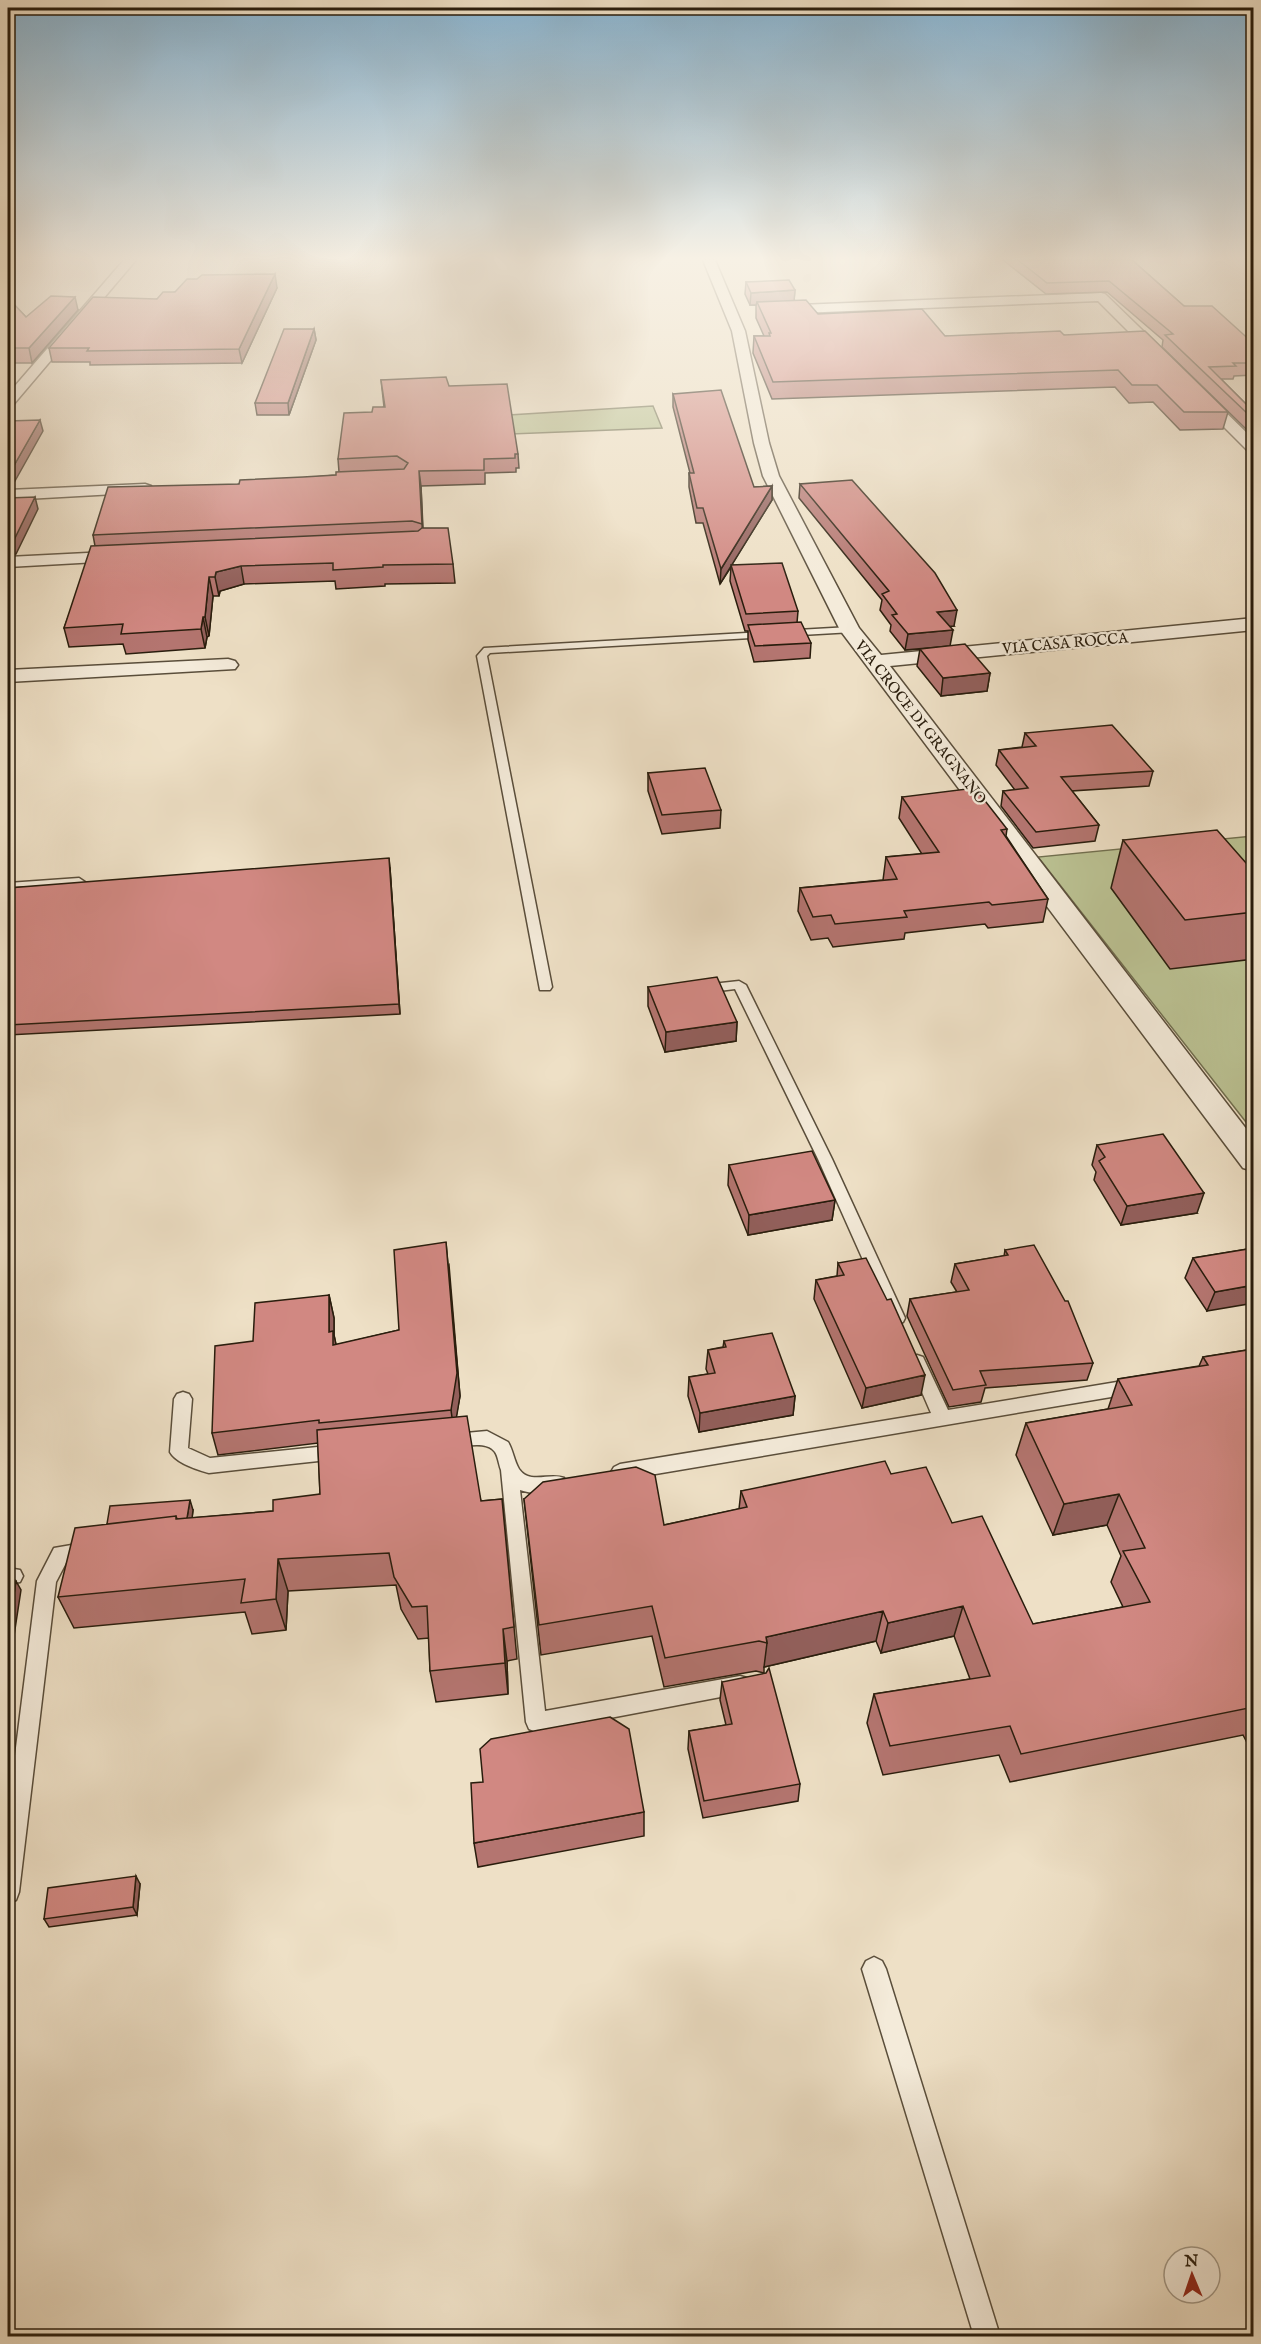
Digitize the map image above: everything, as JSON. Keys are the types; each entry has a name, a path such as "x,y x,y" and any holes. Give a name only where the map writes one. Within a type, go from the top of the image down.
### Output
{"street":[{"path":"8,402 36,369"},
{"name":"VIA CROCE DI GRAGNANO","path":"747,369 763,453 771,476 850,630 876,661 1254,1161"},
{"path":"1174,369 1254,449"},
{"path":"8,495 162,488"},
{"path":"8,562 139,556"},
{"name":"VIA CASA ROCCA","path":"876,661 1254,624"},
{"path":"8,676 228,664"}],"lane":[{"path":"545,987 482,656 487,651 502,649 850,630"},
{"path":"8,887 90,882"},
{"path":"693,990 739,985 825,1160 943,1419"},
{"path":"604,1474 1150,1384"},
{"path":"183,1398 179,1452 209,1466 351,1451"},
{"path":"433,1442 487,1438 502,1447 509,1472 536,1722 756,1682"},
{"path":"509,1472 522,1483 539,1486 572,1480"},
{"path":"8,1892 47,1581 61,1554 106,1548"},
{"path":"874,1969 987,2337"}],"green space":[{"path":"653,406 662,428 511,434 509,415"},
{"path":"1253,836 1253,1131 1038,857"}],"building":[{"path":"268,369 300,369 288,403 255,403"},
{"path":"768,369 1184,369 1228,412 1184,412 1157,385 1132,385 1118,370 773,382"},
{"path":"1201,369 1211,369 1254,412 1254,416 1250,416"},
{"path":"446,377 449,386 507,384 518,454 515,454 515,458 484,459 484,470 419,471 422,524 412,521 93,535 108,487 239,484 240,480 404,469 408,463 397,456 338,459 344,413 372,412 373,407 385,407 381,380"},
{"path":"721,390 754,487 772,486 721,569 703,508 697,508 689,473 694,473 673,394"},
{"path":"40,420 8,476 8,421"},
{"path":"852,480 935,573 957,610 937,612 953,630 908,634 892,615 897,614 882,594 889,591 800,484"},
{"path":"35,497 13,542 8,543 8,498"},
{"path":"422,528 448,528 453,564 383,565 383,567 333,570 333,563 241,566 216,572 215,577 209,577 205,617 203,617 201,629 121,634 123,624 64,628 91,546 418,531"},
{"path":"782,563 798,611 746,614 731,565"},
{"path":"801,622 811,643 755,646 748,625"},
{"path":"965,644 990,673 943,678 920,649"},
{"path":"1112,725 1153,771 1061,777 1099,825 1036,832 1003,791 1028,788 999,750 1036,746 1025,733"},
{"path":"705,768 721,810 662,815 648,773"},
{"path":"975,788 1007,829 1001,830 1048,899 992,905 989,902 904,911 907,917 835,924 831,915 813,917 800,888 897,879 886,857 939,852 902,797"},
{"path":"1217,830 1254,872 1254,912 1185,920 1123,840"},
{"path":"389,858 399,1004 8,1025 8,888"},
{"path":"717,977 737,1022 666,1032 648,987"},
{"path":"1163,1134 1204,1193 1127,1206 1099,1161 1105,1157 1097,1145"},
{"path":"812,1151 835,1200 749,1215 729,1165"},
{"path":"446,1242 457,1373 451,1410 319,1423 319,1420 212,1433 215,1346 253,1341 255,1303 329,1295 329,1332 333,1331 333,1345 399,1330 394,1250"},
{"path":"1034,1245 1065,1301 1068,1301 1093,1363 980,1371 986,1385 953,1390 910,1299 969,1290 955,1264 1008,1255 1005,1250"},
{"path":"1254,1248 1254,1285 1215,1292 1193,1258"},
{"path":"866,1258 887,1300 891,1299 925,1375 866,1388 816,1280 844,1275 838,1263"},
{"path":"772,1333 795,1396 700,1413 689,1377 715,1373 708,1350 726,1347 724,1341"},
{"path":"1254,1349 1254,1707 1021,1754 1010,1726 890,1746 874,1694 990,1676 963,1606 888,1623 883,1611 766,1637 767,1643 759,1641 665,1658 652,1606 539,1625 524,1499 543,1482 636,1467 655,1475 664,1525 747,1507 741,1491 885,1461 891,1474 926,1467 952,1523 982,1516 1033,1624 1150,1602 1123,1551 1145,1548 1119,1494 1064,1504 1026,1423 1132,1405 1118,1379 1208,1365 1203,1357"},
{"path":"467,1416 481,1501 502,1499 514,1627 503,1629 505,1663 430,1671 427,1606 412,1607 394,1577 389,1553 278,1559 276,1599 241,1603 245,1579 58,1597 75,1528 176,1516 176,1519 273,1511 273,1500 320,1494 317,1430"},
{"path":"190,1500 187,1518 177,1519 176,1516 107,1524 110,1506"},
{"path":"16,1581 8,1634 8,1582"},
{"path":"769,1668 800,1784 704,1801 689,1731 732,1724 722,1682 766,1673"},
{"path":"610,1717 629,1729 644,1812 474,1843 471,1783 483,1782 480,1749 491,1739"},
{"path":"136,1876 133,1907 44,1919 48,1888"}]}
